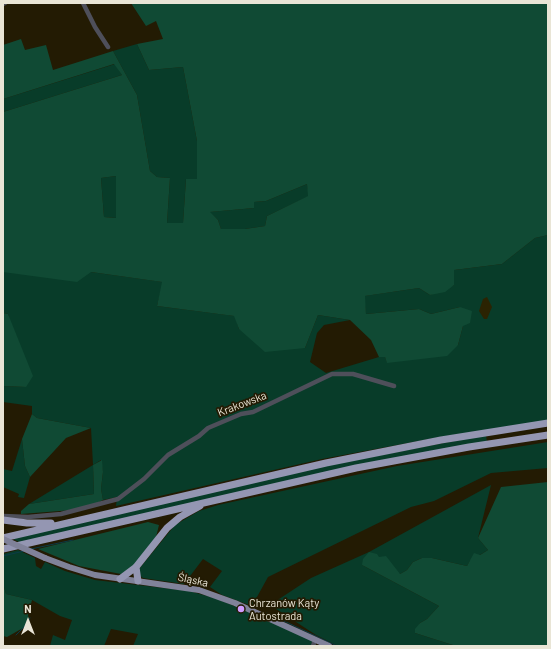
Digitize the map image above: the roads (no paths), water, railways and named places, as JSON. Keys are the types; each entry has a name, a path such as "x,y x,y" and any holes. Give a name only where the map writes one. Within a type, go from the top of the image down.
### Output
{"highway":[{"path":"3,538 340,460 441,440 548,423"},
{"path":"3,549 211,500 385,462 548,435"},
{"path":"120,579 136,566 160,535 173,522 211,500"},
{"path":"3,520 37,524 73,522"},
{"path":"136,566 138,581"}],"main road":[{"name":"Śląska","path":"3,538 45,558 86,573 185,587 213,594 314,643 329,646"}],"street":[{"path":"83,3 95,27 108,47"},
{"name":"Krakowska","path":"3,516 28,517 61,514 116,500 144,479 168,455 199,436 208,428 241,414 253,412 332,374 353,374 394,386"}],"waterway":[{"path":"31,549 73,540"},
{"path":"3,556 24,551"},
{"path":"267,613 337,646"},
{"path":"16,635 30,618"}],"place":[{"name":"Chrzanów Kąty Autostrada","path":"241,609"}]}
